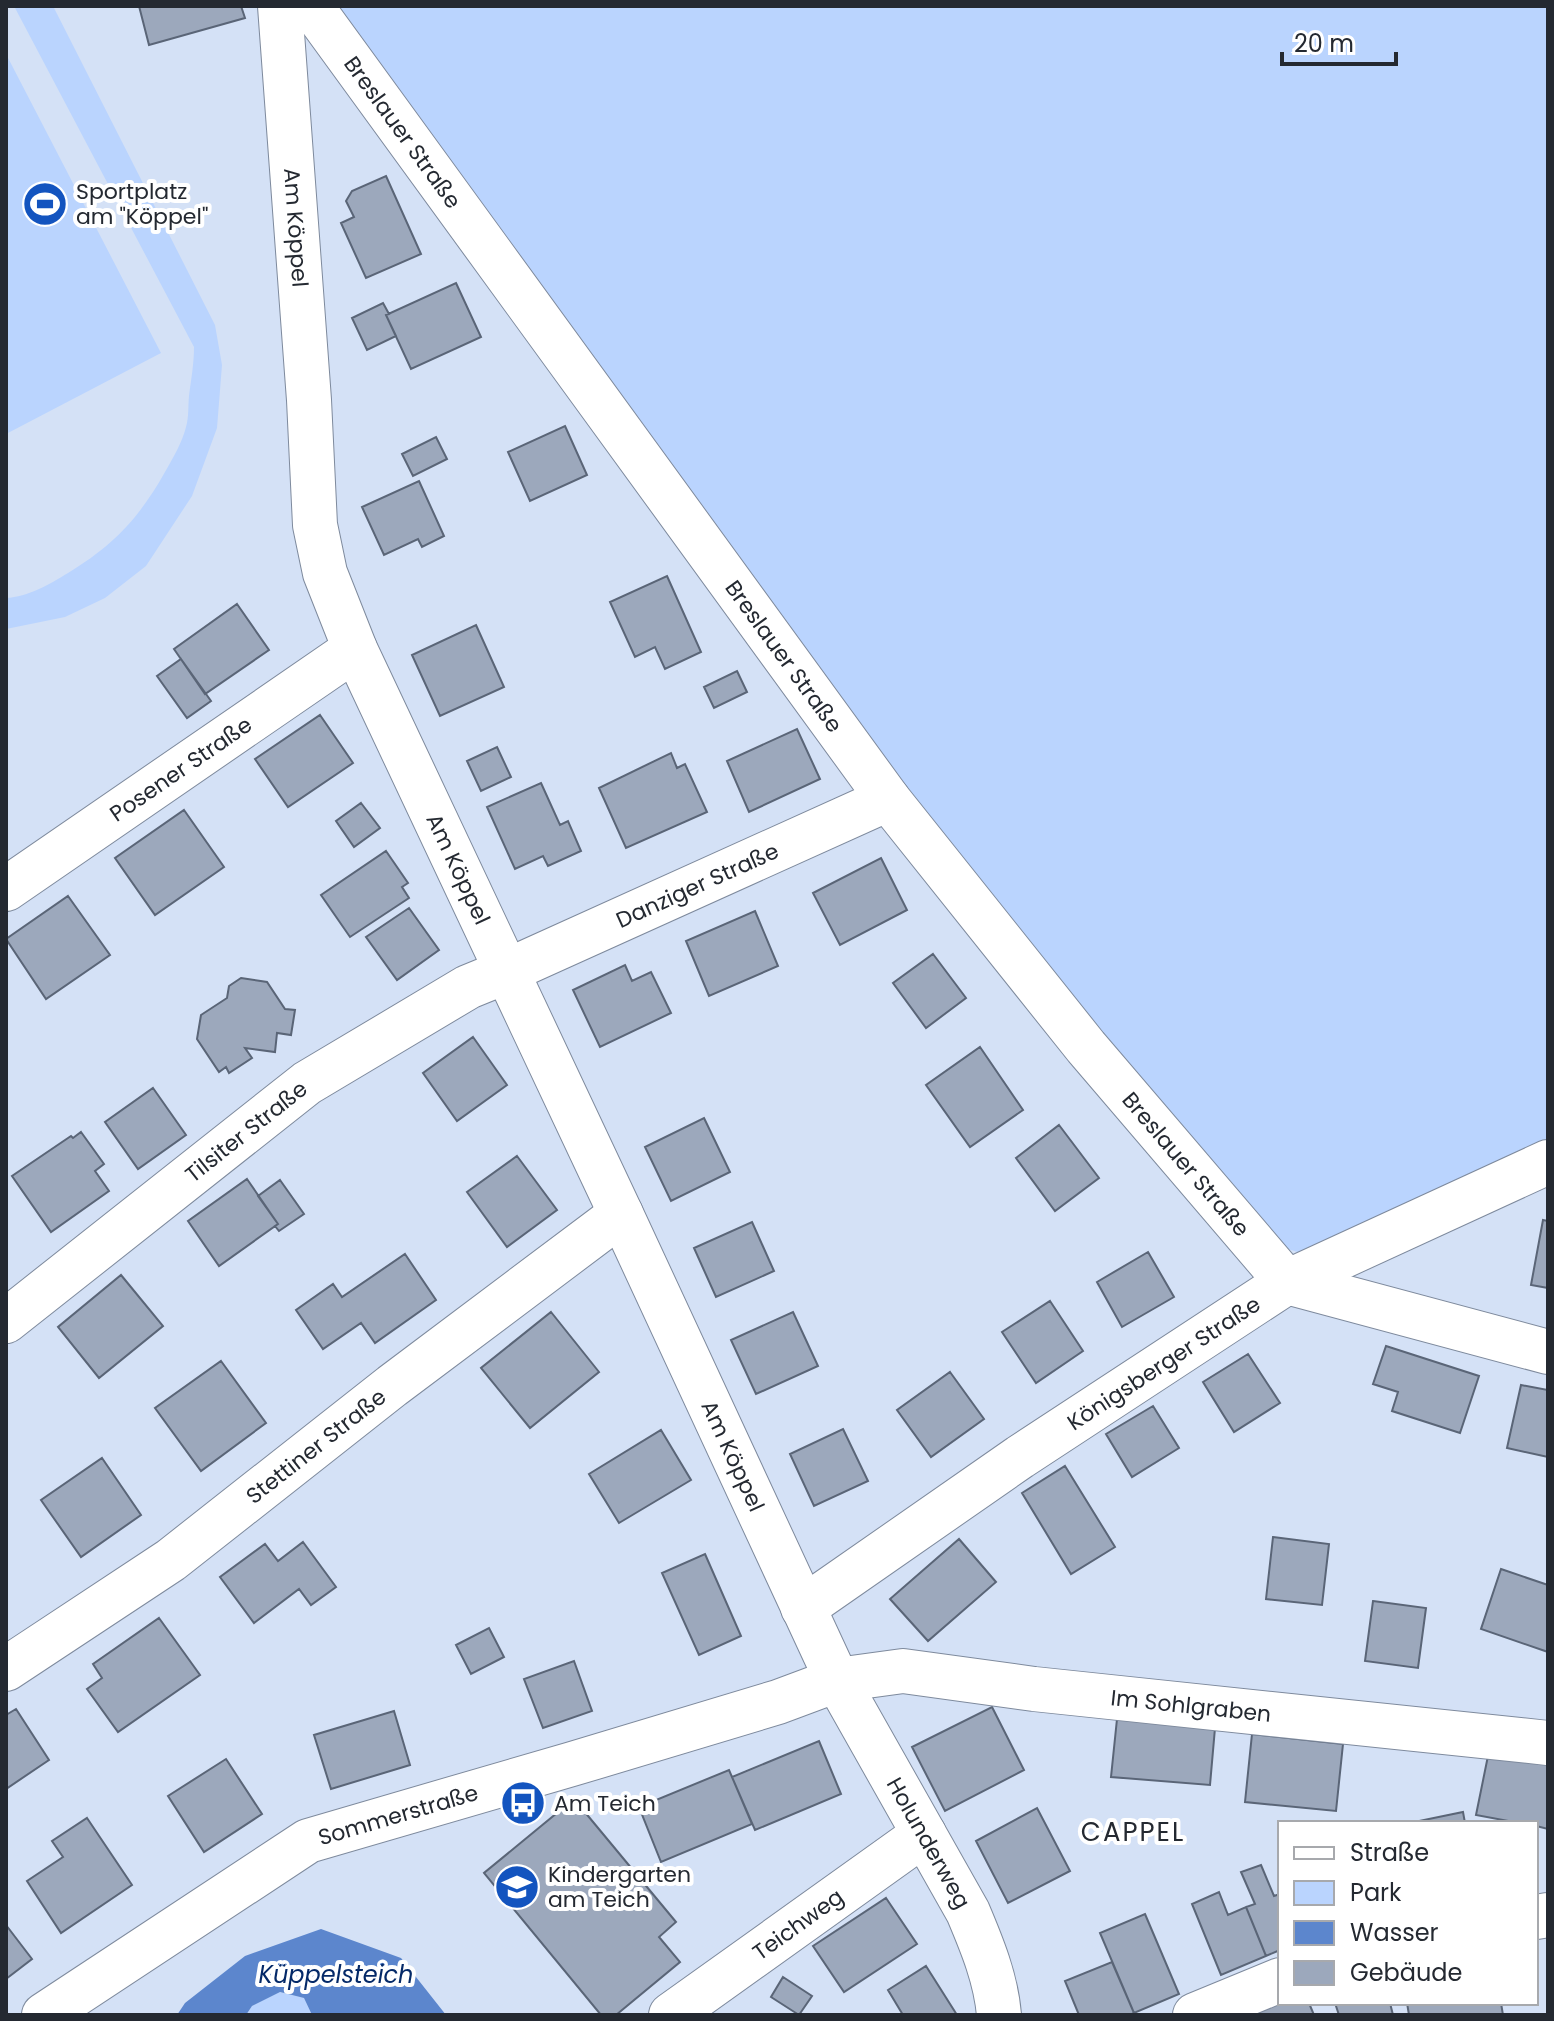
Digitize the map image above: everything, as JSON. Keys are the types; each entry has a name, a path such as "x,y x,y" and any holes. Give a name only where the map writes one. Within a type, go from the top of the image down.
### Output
{"street":[{"name":"Am Köppel","path":"280,6 309,400 315,525 325,573 355,649 837,1680"},
{"name":"Breslauer Straße","path":"311,6 888,799 1086,1047 1287,1282"},
{"name":"Posener Straße","path":"6,889 355,649"},
{"name":"Danziger Straße","path":"507,971 888,799"},
{"name":"Tilsiter Straße","path":"6,1321 307,1083 468,987 507,971"},
{"name":"Königsberger Straße","path":"803,1608 1020,1457 1287,1282 1548,1162"},
{"name":"Stettiner Straße","path":"6,1669 171,1560 392,1386 621,1214"},
{"path":"1287,1282 1548,1352"},
{"name":"Im Sohlgraben","path":"837,1680 903,1671 1034,1689 1548,1743"},
{"name":"Holunderweg","path":"837,1680 970,1915 985,1953 999,2015"},
{"name":"Sommerstraße","path":"44,2015 308,1841 778,1702 837,1680"},
{"name":"Teichweg","path":"671,2015 924,1834"},
{"path":"1195,2015 1278,1981"}],"green space":[{"path":"14,6 53,6 215,325 222,365 217,428 192,496 146,566 105,598 65,617 6,629 6,598 46,585 99,552 135,517 155,488 186,427 194,347"},
{"path":"338,6 1548,6 1548,1151 1305,1254 1277,1246 901,787"},
{"name":"Sportplatz am \"Köppel\"","path":"6,54 161,353 6,434"},
{"path":"279,1992 304,1998 312,2015 246,2015 252,2006"}],"water":[{"name":"Küppelsteich","path":"321,1929 401,1958 446,2015 312,2015 304,1998 280,1992 252,2006 246,2015 177,2015 185,2003 245,1956"}],"building":[{"path":"139,6 241,6 245,18 149,45"},
{"path":"386,176 421,254 366,278 341,223 354,217 346,201 352,191"},
{"path":"456,283 481,337 411,369 386,315"},
{"path":"383,303 396,336 367,350 352,318"},
{"path":"565,426 587,475 530,501 508,452"},
{"path":"436,437 447,459 413,476 402,454"},
{"path":"419,481 444,536 422,547 418,539 384,555 362,507"},
{"path":"667,576 701,652 665,669 655,647 635,657 610,602"},
{"path":"237,604 269,650 205,694 174,649"},
{"path":"476,625 504,687 440,716 412,655"},
{"path":"181,659 211,701 187,718 157,676"},
{"path":"737,671 747,692 714,708 704,687"},
{"path":"320,715 353,763 288,807 255,759"},
{"path":"797,729 820,779 749,812 727,761"},
{"path":"497,747 511,777 481,791 467,761"},
{"path":"671,753 677,768 685,764 707,812 626,848 599,788"},
{"path":"541,783 560,825 568,821 581,851 548,866 543,856 515,869 487,807"},
{"path":"361,803 380,828 354,847 336,821"},
{"path":"184,810 224,867 155,915 115,858"},
{"path":"386,851 408,883 402,887 409,898 350,937 321,895"},
{"path":"881,858 907,910 840,945 813,893"},
{"path":"68,896 110,955 46,999 6,939"},
{"path":"409,908 439,950 397,980 366,937"},
{"path":"755,911 778,966 709,996 686,941"},
{"path":"933,954 966,998 926,1028 893,983"},
{"path":"625,965 632,981 651,972 671,1013 600,1047 573,990"},
{"path":"241,978 267,982 285,1009 295,1010 291,1035 277,1033 275,1052 245,1048 252,1058 229,1073 226,1067 219,1072 197,1039 201,1015 227,998 229,986"},
{"path":"473,1037 507,1085 457,1121 423,1073"},
{"path":"980,1047 1023,1110 970,1147 926,1085"},
{"path":"153,1088 186,1135 138,1169 105,1122"},
{"path":"704,1118 730,1172 671,1201 645,1147"},
{"path":"1059,1125 1099,1178 1055,1211 1016,1158"},
{"path":"81,1132 104,1164 95,1171 109,1191 51,1232 12,1176"},
{"path":"517,1156 557,1210 507,1247 467,1192"},
{"path":"247,1179 278,1224 219,1266 188,1221"},
{"path":"280,1180 304,1214 279,1231 275,1226 278,1224 258,1196"},
{"path":"1543,1220 1548,1221 1548,1288 1531,1285"},
{"path":"752,1222 774,1271 716,1297 694,1248"},
{"path":"1148,1252 1174,1297 1122,1327 1097,1282"},
{"path":"405,1254 436,1300 375,1343 361,1323 323,1349 296,1310 333,1284 342,1297"},
{"path":"121,1275 163,1326 99,1378 58,1327"},
{"path":"1050,1301 1083,1351 1036,1383 1002,1332"},
{"path":"551,1312 599,1372 530,1428 481,1368"},
{"path":"793,1312 818,1366 756,1394 731,1340"},
{"path":"1386,1346 1479,1376 1460,1433 1392,1411 1398,1392 1373,1384"},
{"path":"1248,1354 1280,1403 1234,1432 1203,1382"},
{"path":"221,1361 266,1423 201,1471 155,1408"},
{"path":"950,1372 984,1419 931,1457 897,1410"},
{"path":"1521,1385 1548,1390 1548,1457 1507,1448"},
{"path":"1153,1406 1179,1448 1132,1477 1106,1434"},
{"path":"843,1429 868,1481 814,1506 790,1454"},
{"path":"661,1430 691,1480 619,1523 589,1474"},
{"path":"102,1458 141,1515 81,1557 41,1500"},
{"path":"1065,1466 1115,1547 1071,1574 1022,1493"},
{"path":"1273,1537 1329,1544 1322,1605 1266,1599"},
{"path":"959,1539 996,1582 928,1641 890,1599"},
{"path":"303,1542 336,1587 311,1605 299,1589 254,1623 220,1577 265,1544 278,1561"},
{"path":"705,1554 741,1636 699,1655 662,1573"},
{"path":"1501,1569 1548,1585 1548,1652 1481,1629"},
{"path":"1373,1601 1426,1608 1418,1668 1365,1661"},
{"path":"159,1618 200,1675 118,1732 87,1689 102,1678 93,1664"},
{"path":"489,1628 504,1657 471,1674 456,1645"},
{"path":"574,1661 592,1711 543,1728 524,1679"},
{"path":"992,1707 1024,1770 945,1811 912,1747"},
{"path":"16,1709 49,1760 6,1789 6,1715"},
{"path":"394,1711 410,1765 331,1789 314,1735"},
{"path":"1117,1719 1215,1728 1210,1785 1111,1777"},
{"path":"1252,1734 1343,1744 1336,1811 1245,1802"},
{"path":"819,1741 841,1794 755,1830 732,1777"},
{"path":"1489,1751 1548,1762 1548,1829 1538,1826 1538,1821 1508,1821 1476,1815"},
{"path":"226,1759 262,1814 204,1852 168,1796"},
{"path":"729,1770 752,1824 661,1862 639,1807"},
{"name":"Kindergarten am Teich","path":"574,1799 676,1922 659,1937 680,1962 616,2015 601,2015 484,1873"},
{"path":"1037,1808 1070,1871 1008,1903 976,1841"},
{"path":"1463,1812 1465,1821 1419,1821"},
{"path":"87,1818 132,1885 61,1933 27,1881 63,1857 52,1841"},
{"path":"1261,1865 1274,1896 1278,1895 1278,1951 1266,1956 1246,1907 1255,1904 1241,1872"},
{"path":"1219,1892 1228,1915 1246,1907 1266,1956 1221,1975 1192,1904"},
{"path":"886,1898 917,1944 844,1992 813,1946"},
{"path":"1145,1914 1179,1994 1134,2013 1100,1933"},
{"path":"6,1925 32,1959 6,1979"},
{"path":"1112,1962 1134,2013 1079,2015 1065,1981"},
{"path":"926,1966 957,2015 903,2015 888,1990"},
{"path":"783,1977 812,1996 799,2015 771,1997"},
{"path":"1278,2003 1310,2005 1314,2015 1258,2015 1255,2009"},
{"path":"1336,2005 1390,2005 1393,2015 1339,2015"},
{"path":"1407,2005 1501,2005 1503,2015 1409,2015"}],"place":[{"name":"Sportplatz am \"Köppel\"","path":"45,204"},
{"name":"Am Teich","path":"523,1803"},
{"name":"Kindergarten am Teich","path":"517,1887"}],"district":[{"name":"CAPPEL","path":"1133,1832"}]}
